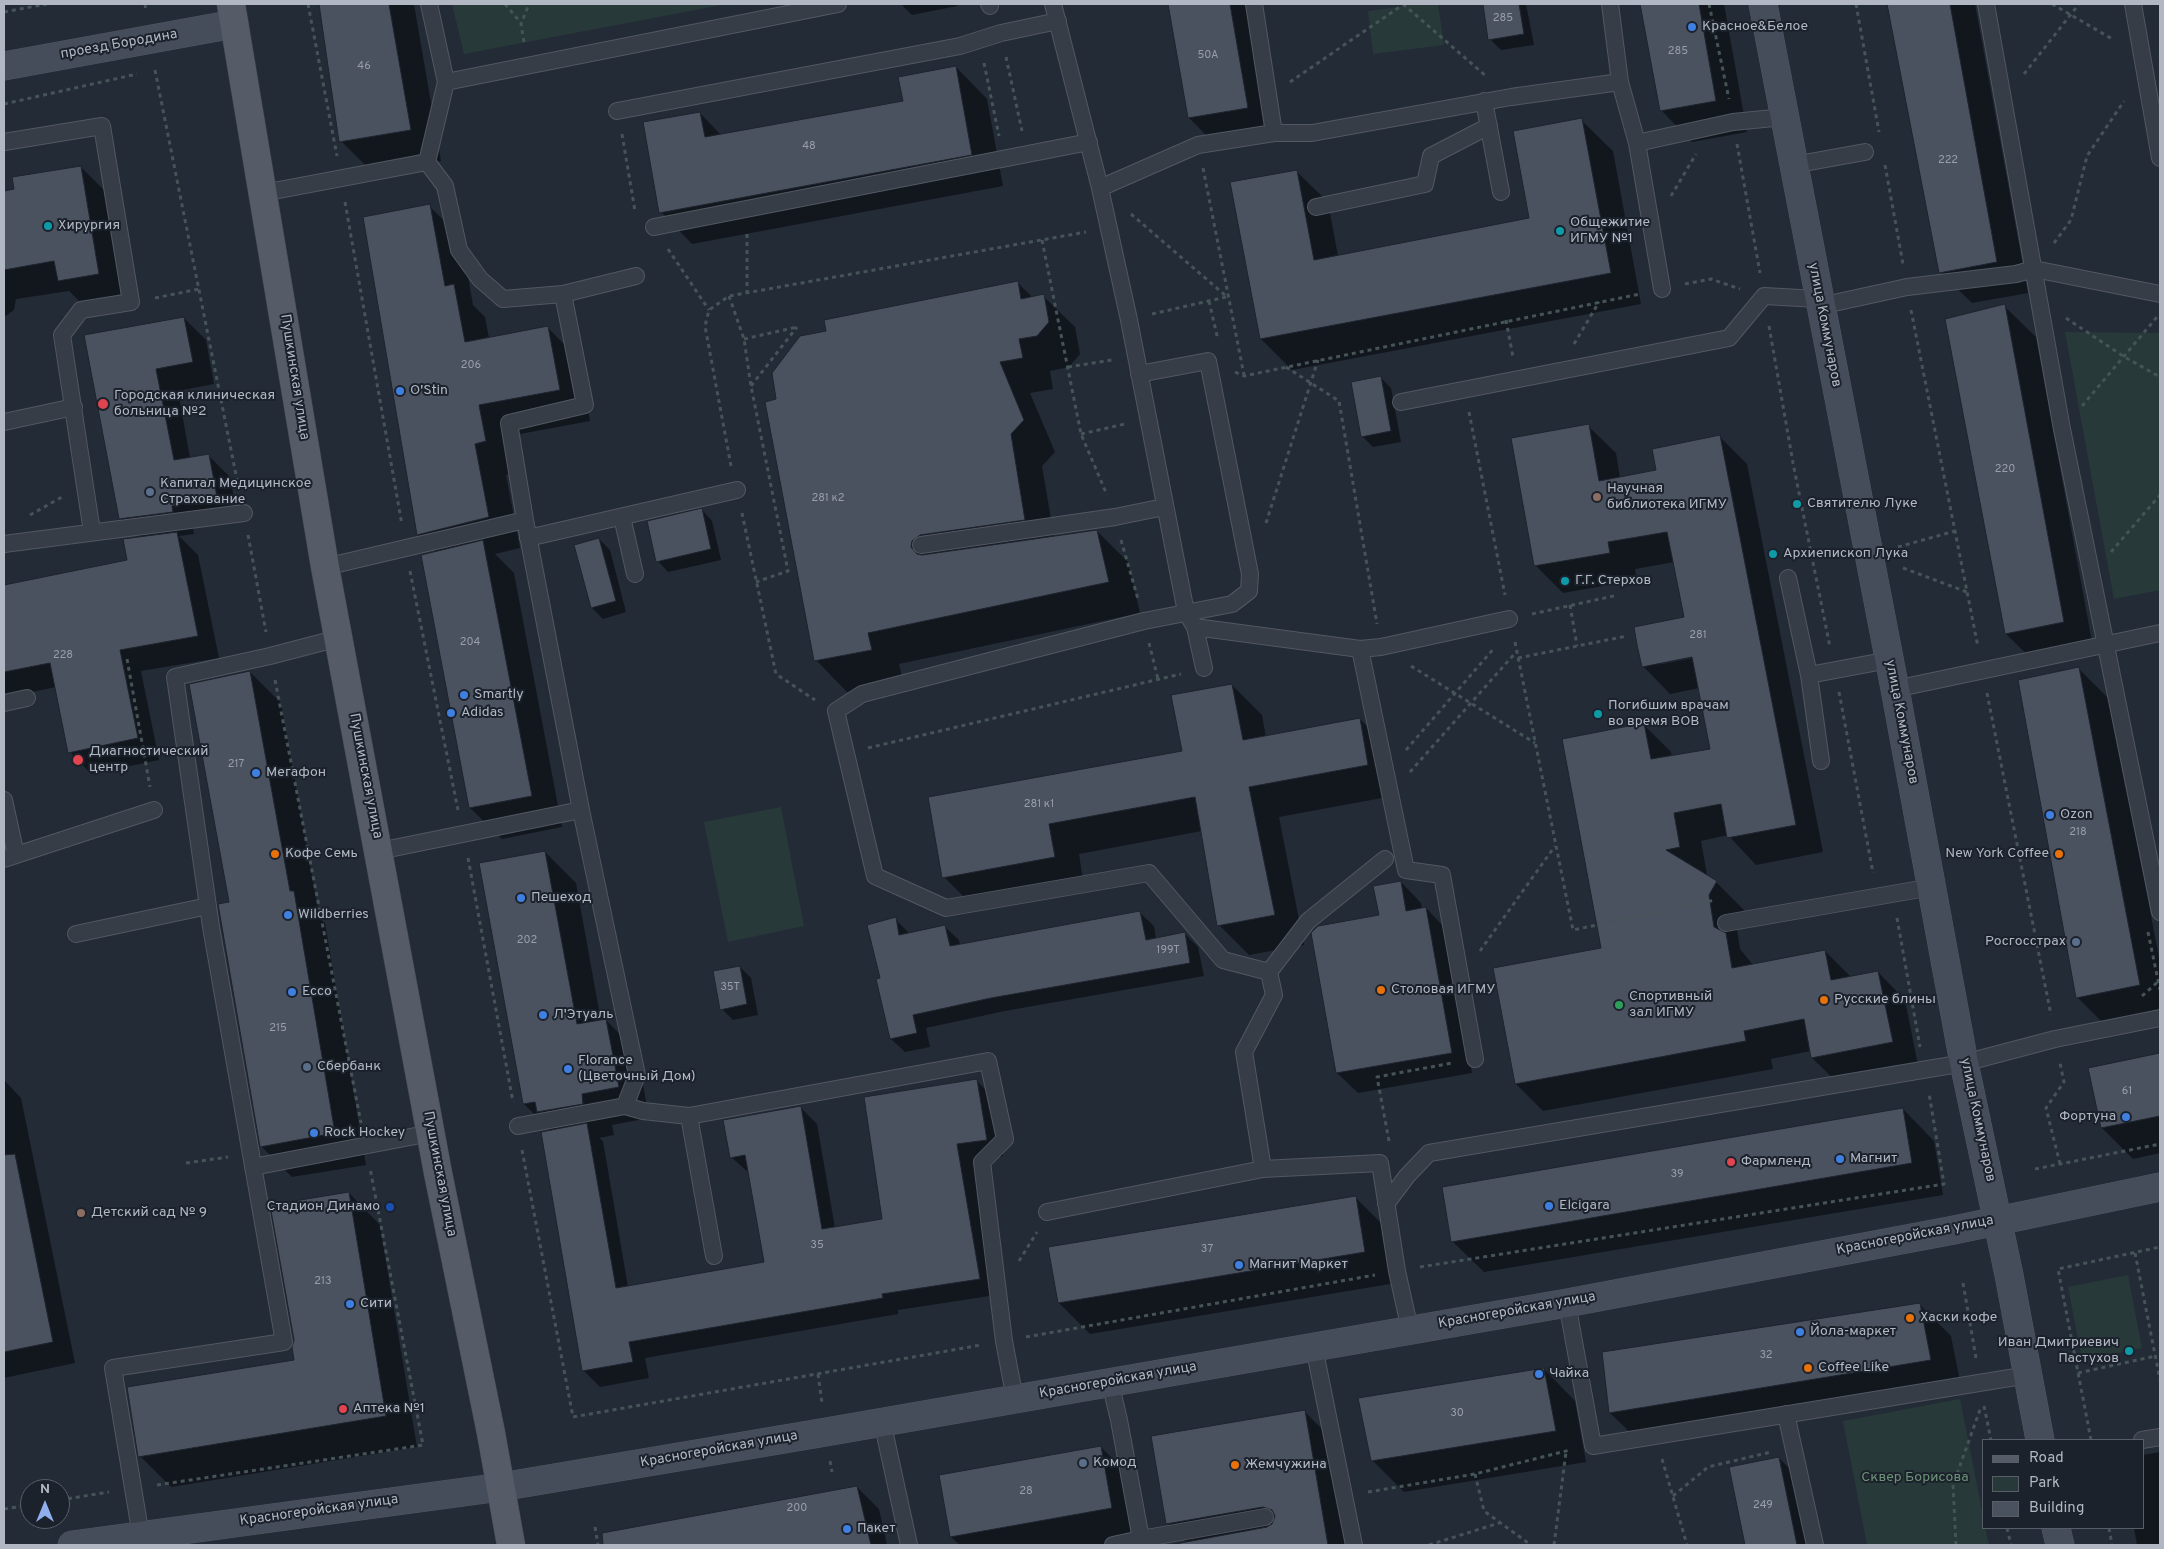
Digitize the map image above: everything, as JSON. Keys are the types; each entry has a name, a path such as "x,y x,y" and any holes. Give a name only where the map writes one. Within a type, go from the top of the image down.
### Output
{"main road":[{"name":"Пушкинская улица","path":"233,14 326,567 431,1133 511,1545"}],"street":[{"name":"улица Коммунаров","path":"1763,4 1895,688 1964,1063 1998,1220 2040,1439"},
{"name":"проезд Бородина","path":"4,66 233,14"},
{"name":"Красногеройская улица","path":"72,1545 501,1487 1015,1399 1567,1303 2160,1187"},
{"path":"2056,1529 2060,1545"}],"lane":[{"path":"427,162 446,82 429,4"},
{"path":"446,82 838,4"},
{"path":"1053,4 1109,228 1129,320 1186,612 1195,627 1204,668"},
{"path":"1254,4 1274,133"},
{"path":"1610,4 1620,82 1637,143 1662,289"},
{"path":"1986,4 2041,302 2062,429 2093,572 2160,912"},
{"path":"2133,4 2160,158"},
{"path":"618,111 960,46 1001,33 1058,22"},
{"path":"1100,188 1198,145 1274,133 1312,133 1510,96 1620,82"},
{"path":"1484,101 1501,192"},
{"path":"1637,143 1733,122 1784,117"},
{"path":"4,142 102,126 131,302 81,310 62,335 92,532"},
{"path":"1316,207 1424,184 1431,156 1489,126"},
{"path":"654,227 1089,142"},
{"path":"1794,166 1865,152"},
{"path":"263,193 427,162"},
{"path":"427,162 445,186 459,250 480,279 502,299 563,294 636,276"},
{"path":"1401,402 1729,338 1764,296 1819,302 1907,287 2016,274 2034,269 2160,294"},
{"path":"563,294 585,405 509,423 528,538 581,810 636,1075 625,1106"},
{"path":"1139,374 1208,361 1250,574 1249,591 1232,604 1144,621 862,694 836,711 876,876 946,908 1149,873 1223,960 1269,972"},
{"path":"4,422 74,407"},
{"path":"528,538 737,490"},
{"path":"921,545 1115,517 1164,507"},
{"path":"4,544 244,513"},
{"path":"622,517 635,574"},
{"path":"326,567 525,520"},
{"path":"1788,578 1809,674 1821,760"},
{"path":"1195,627 1360,649 1381,647 1510,623"},
{"path":"1895,688 1982,669 2107,646 2160,632"},
{"path":"141,1536 114,1368 284,1342 208,906 175,677 270,656 339,638"},
{"path":"1360,649 1390,795 1395,858 1406,870 1442,875 1475,1059"},
{"path":"1809,674 1889,660"},
{"path":"4,703 27,698"},
{"path":"4,800 10,857 154,810"},
{"path":"379,851 581,810"},
{"path":"1263,1169 1244,1052 1274,995 1269,972 1308,920 1395,858"},
{"path":"1726,923 1932,887"},
{"path":"76,934 208,906"},
{"path":"1386,1204 1407,1176 1429,1153 1964,1063 2055,1039 2160,1018"},
{"path":"518,1126 625,1106 643,1111 689,1116 988,1061 1005,1139 982,1162 1004,1341 1015,1399"},
{"path":"689,1116 714,1256"},
{"path":"251,1159 431,1133"},
{"path":"1047,1212 1263,1169 1380,1164 1397,1271 1410,1330"},
{"path":"1567,1303 1593,1446 2028,1375"},
{"path":"1314,1347 1354,1545"},
{"path":"1110,1382 1119,1420 1141,1540"},
{"path":"1786,1414 1815,1545"},
{"path":"882,1421 909,1545"},
{"path":"2144,1440 2160,1437"},
{"path":"1113,1545 1265,1517"}],"path":[{"path":"4,12 47,4"},
{"path":"308,4 341,178 406,549 463,833 573,1417 1397,1271 1944,1184 1892,895 1874,877 1835,669 1793,463 1733,122 1709,4"},
{"path":"505,4 521,24 528,65"},
{"path":"521,24 528,4"},
{"path":"1269,96 1403,4 1510,96"},
{"path":"1856,4 1880,138"},
{"path":"2052,4 2142,56"},
{"path":"2004,99 2078,4"},
{"path":"1001,33 1027,154"},
{"path":"980,41 1003,159"},
{"path":"4,104 156,70 244,513 423,1445 70,1498"},
{"path":"2034,269 2071,220 2087,156 2144,72"},
{"path":"618,111 636,216 654,227 709,310"},
{"path":"1652,227 1714,126"},
{"path":"1198,145 1244,376"},
{"path":"1884,157 1907,287 2064,1082 2046,1108 2060,1164"},
{"path":"1100,188 1227,296"},
{"path":"747,208 748,293"},
{"path":"836,711 776,674 732,466 705,326 709,310 729,296 1109,228"},
{"path":"1042,240 1081,434 1104,486"},
{"path":"1208,361 1244,376 1506,320 1712,279 1764,296"},
{"path":"131,302 199,289"},
{"path":"729,296 744,340 751,386 788,571 756,582"},
{"path":"1129,320 1227,296"},
{"path":"1557,373 1599,302"},
{"path":"2041,302 2123,356 2160,377"},
{"path":"2062,429 2160,314"},
{"path":"1506,320 1517,380"},
{"path":"744,340 797,326 751,386"},
{"path":"1068,367 1136,356"},
{"path":"1264,530 1318,360"},
{"path":"1285,367 1339,401 1381,647 1536,743"},
{"path":"1465,389 1510,623 1573,930 1719,899"},
{"path":"1081,434 1113,426"},
{"path":"722,468 732,466"},
{"path":"28,516 86,483"},
{"path":"2093,572 2160,495"},
{"path":"1115,517 1158,679"},
{"path":"1896,548 1955,531"},
{"path":"1900,567 1967,592"},
{"path":"1386,774 1455,693 1510,623 1570,605 1618,595"},
{"path":"1570,605 1578,647"},
{"path":"1518,658 1627,636"},
{"path":"1390,795 1517,651"},
{"path":"127,659 154,810"},
{"path":"846,754 1204,668"},
{"path":"1461,978 1555,846"},
{"path":"1380,1164 1392,1163 1377,1077 1475,1059"},
{"path":"2035,1169 2160,1144"},
{"path":"186,1164 251,1159"},
{"path":"998,1293 1047,1212"},
{"path":"2091,1439 2058,1269 2160,1247"},
{"path":"2135,1252 2160,1380"},
{"path":"2078,1373 2156,1356"},
{"path":"1956,1545 1953,1484 1983,1402"},
{"path":"1655,1435 1687,1545"},
{"path":"1345,1498 1475,1474 1593,1446"},
{"path":"1673,1496 1708,1467 1794,1447"},
{"path":"1554,1545 1566,1451"},
{"path":"1475,1474 1484,1511 1531,1545"},
{"path":"4,1509 20,1507"},
{"path":"1429,1545 1500,1523"},
{"path":"594,1527 598,1545"},
{"path":"2008,1529 2011,1545"},
{"path":"2109,1529 2112,1545"}],"green space":[{"path":"452,4 727,4 464,54"},
{"path":"1419,4 1438,4 1444,45 1373,54 1368,11"},
{"path":"2065,332 2160,333 2160,590 2114,599"},
{"path":"781,807 804,926 728,942 704,822"},
{"path":"2128,1275 2142,1348 2082,1360 2068,1287"},
{"name":"Сквер Борисова","path":"1960,1399 1982,1510 1982,1529 1985,1529 1989,1545 1867,1545 1843,1421"}],"building":[{"path":"319,4 389,4 411,130 339,142"},
{"path":"1168,4 1230,4 1248,108 1188,118"},
{"path":"1483,4 1519,4 1524,34 1488,40"},
{"path":"1640,4 1699,4 1716,101 1660,111"},
{"path":"1887,4 1950,4 1997,262 1939,273"},
{"path":"956,66 972,155 659,213 643,122 700,112 705,137 903,101 898,77"},
{"name":"Общежитие ИГМУ №1","path":"1582,118 1611,273 1260,339 1230,182 1297,170 1314,260 1529,218 1513,131"},
{"name":"Хирургия","path":"81,166 99,274 58,281 54,261 4,270 4,191 14,189 12,177"},
{"path":"430,204 445,286 454,284 465,342 548,326 560,390 479,405 486,441 475,444 489,517 417,535 363,217"},
{"path":"1018,281 1021,299 1044,294 1049,322 1037,336 1019,339 1023,358 1000,362 1024,420 1011,434 1025,520 920,535 912,541 911,547 917,554 922,555 1097,530 1109,582 868,633 872,650 814,661 765,402 776,399 772,373 800,336 826,331 824,320"},
{"path":"2005,304 2064,622 2005,634 1945,319"},
{"path":"184,317 193,362 156,369 174,460 209,454 217,497 172,506 173,512 119,519 84,335"},
{"path":"1381,376 1391,431 1361,437 1351,382"},
{"path":"1589,424 1599,481 1656,470 1652,449 1720,435 1796,825 1727,838 1721,804 1674,813 1680,847 1666,850 1717,881 1709,895 1714,927 1726,933 1732,968 1825,950 1831,980 1878,971 1893,1042 1811,1058 1804,1019 1744,1031 1746,1041 1515,1084 1493,968 1601,948 1562,739 1644,723 1651,759 1710,749 1692,657 1642,667 1637,645 1634,627 1684,617 1667,532 1608,542 1610,553 1534,566 1511,438"},
{"path":"702,508 711,549 656,562 647,521"},
{"path":"177,532 198,636 120,650 138,738 68,753 50,663 4,672 4,585 127,560 123,539"},
{"path":"599,538 616,601 591,608 574,545"},
{"path":"483,540 532,796 469,808 421,555"},
{"path":"2079,667 2140,985 2076,998 2018,680"},
{"path":"250,671 290,891 294,891 335,1133 260,1147 218,904 229,902 189,684"},
{"path":"1232,684 1243,740 1360,718 1368,765 1249,787 1275,915 1217,926 1195,797 1049,824 1055,857 942,878 928,797 1182,751 1171,695"},
{"path":"545,851 577,1024 606,1019 619,1087 582,1094 583,1104 537,1112 535,1102 523,1104 479,863"},
{"name":"Столовая ИГМУ","path":"1401,881 1406,911 1426,907 1452,1053 1336,1073 1311,933 1318,926 1379,915 1373,886"},
{"path":"1140,911 1146,940 1185,932 1190,963 991,998 913,1015 917,1033 890,1039 876,979 880,978 867,925 896,917 899,935 945,925 950,946"},
{"path":"740,966 747,1004 720,1010 713,971"},
{"path":"2160,1053 2160,1116 2101,1128 2088,1068"},
{"path":"977,1079 987,1140 957,1144 980,1279 882,1294 883,1298 629,1342 633,1362 582,1371 541,1132 587,1123 616,1288 764,1262 745,1155 730,1158 723,1120 801,1106 822,1229 882,1219 864,1097"},
{"path":"1903,1108 1912,1163 1451,1242 1442,1187"},
{"path":"15,1154 53,1342 4,1352 4,1155"},
{"path":"349,1192 386,1416 138,1457 127,1387 294,1360 292,1347 294,1340 270,1205"},
{"path":"1356,1196 1365,1252 1058,1303 1048,1247"},
{"path":"1920,1303 1931,1360 1609,1413 1602,1352"},
{"path":"1544,1368 1556,1431 1371,1461 1358,1398"},
{"name":"Жемчужина","path":"1305,1410 1328,1545 1170,1545 1267,1527 1272,1524 1275,1516 1272,1510 1263,1507 1166,1524 1151,1436"},
{"path":"1101,1446 1112,1508 950,1537 939,1475"},
{"path":"1779,1457 1797,1545 1745,1545 1729,1467"},
{"path":"857,1486 871,1545 603,1545 602,1533"}],"place":[{"name":"Красное&Белое","path":"1692,27"},
{"name":"Хирургия","path":"48,226"},
{"name":"Общежитие ИГМУ №1","path":"1560,231"},
{"name":"O'Stin","path":"400,391"},
{"name":"Городская клиническая больница №2","path":"103,404"},
{"name":"Капитал Медицинское Страхование","path":"150,492"},
{"name":"Научная библиотека ИГМУ","path":"1597,497"},
{"name":"Святителю Луке","path":"1797,504"},
{"name":"Архиепископ Лука","path":"1773,554"},
{"name":"Г.Г. Стерхов","path":"1565,581"},
{"name":"Smartly","path":"464,695"},
{"name":"Adidas","path":"451,713"},
{"name":"Погибшим врачам во время ВОВ","path":"1598,714"},
{"name":"Диагностический центр","path":"78,760"},
{"name":"Мегафон","path":"256,773"},
{"name":"Ozon","path":"2050,815"},
{"name":"Кофе Семь","path":"275,854"},
{"name":"New York Coffee","path":"2059,854"},
{"name":"Пешеход","path":"521,898"},
{"name":"Wildberries","path":"288,915"},
{"name":"Росгосстрах","path":"2076,942"},
{"name":"Столовая ИГМУ","path":"1381,990"},
{"name":"Ecco","path":"292,992"},
{"name":"Русские блины","path":"1824,1000"},
{"name":"Спортивный зал ИГМУ","path":"1619,1005"},
{"name":"Л'Этуаль","path":"543,1015"},
{"name":"Сбербанк","path":"307,1067"},
{"name":"Florance (Цветочный Дом)","path":"568,1069"},
{"name":"Фортуна","path":"2126,1117"},
{"name":"Rock Hockey","path":"314,1133"},
{"name":"Магнит","path":"1840,1159"},
{"name":"Фармленд","path":"1731,1162"},
{"name":"Elcigara","path":"1549,1206"},
{"name":"Стадион Динамо","path":"390,1207"},
{"name":"Детский сад № 9","path":"81,1213"},
{"name":"Магнит Маркет","path":"1239,1265"},
{"name":"Сити","path":"350,1304"},
{"name":"Хаски кофе","path":"1910,1318"},
{"name":"Йола-маркет","path":"1800,1332"},
{"name":"Иван Дмитриевич Пастухов","path":"2129,1351"},
{"name":"Coffee Like","path":"1808,1368"},
{"name":"Чайка","path":"1539,1374"},
{"name":"Аптека №1","path":"343,1409"},
{"name":"Комод","path":"1083,1463"},
{"name":"Жемчужина","path":"1235,1465"},
{"name":"Пакет","path":"847,1529"}]}
